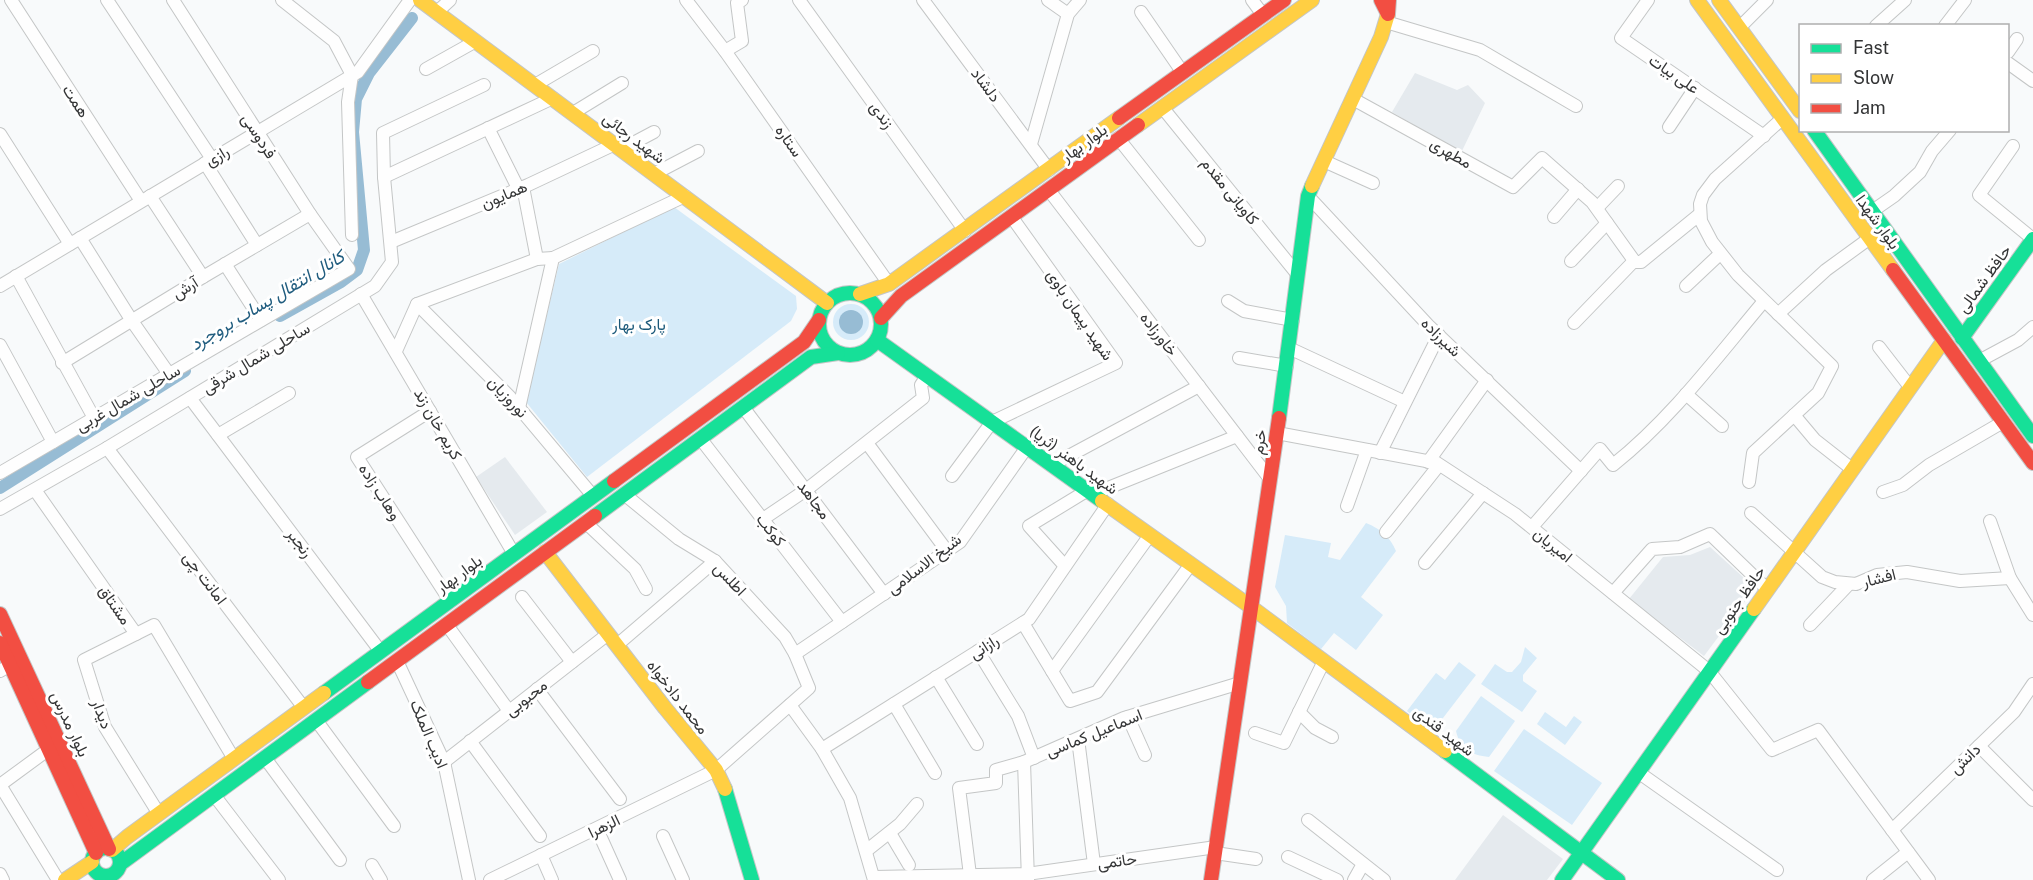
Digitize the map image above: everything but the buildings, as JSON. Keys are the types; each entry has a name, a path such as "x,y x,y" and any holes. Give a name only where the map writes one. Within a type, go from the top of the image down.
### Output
{"main road":[{"name":"شهید رجائی","path":"420,0 827,303"},
{"name":"بلوار بهار","path":"860,294 889,284 1284,0"},
{"name":"بلوار بهار","path":"881,318 901,296 1312,0"},
{"path":"1381,0 1388,12"},
{"name":"بلوار شهدا","path":"1697,0 2033,463"},
{"path":"1719,0 1739,28 1796,95"},
{"name":"خرم","path":"1211,880 1290,348 1308,196 1353,99 1388,12"},
{"name":"بلوار شهدا","path":"1815,132 2033,436"},
{"name":"حافظ شمالی","path":"1962,338 2033,239"},
{"path":"842,294 860,294 874,303 881,318 882,326 877,340 872,347 856,355 838,353 823,340 819,320 827,303 842,294"},
{"name":"بلوار بهار","path":"65,880 159,814 804,342 819,320"},
{"path":"1944,340 1962,338"},
{"name":"شهید باهنر (ثریا)","path":"877,340 1251,607"},
{"name":"حافظ جنوبی","path":"1562,880 1944,340"},
{"name":"بلوار بهار","path":"112,875 214,795 811,357 838,353"},
{"path":"645,458 655,472"},
{"name":"محمد دادخواه","path":"545,552 665,708 716,770 725,789 752,880"},
{"name":"شهید قندی","path":"1251,607 1618,880"},
{"name":"بلوار مدرس","path":"0,614 103,853"},
{"name":"بلوار مدرس","path":"0,643 5,668 103,853"},
{"path":"329,690 340,703"},
{"path":"159,814 158,826 170,828"},
{"path":"103,853 120,858 112,875 95,871 103,853"}],"street":[{"name":"همت","path":"11,0 145,199 203,277"},
{"path":"107,0 208,161 257,245"},
{"name":"فردوسی","path":"172,0 310,214 349,268"},
{"name":"رازی","path":"0,286 358,72 410,0"},
{"path":"437,12 450,0"},
{"name":"ستاره","path":"686,0 725,51 889,284"},
{"path":"725,51 742,41 737,3 742,0"},
{"name":"زندی","path":"799,0 965,231"},
{"name":"دلشاد","path":"923,0 1049,170"},
{"path":"1048,0 1068,14"},
{"path":"1031,144 1068,14 1080,0"},
{"path":"1252,0 1263,15"},
{"name":"علی بیات","path":"1648,0 1622,38 1764,136"},
{"path":"1739,28 1767,0"},
{"path":"1878,24 1905,0"},
{"path":"1949,24 1965,0"},
{"path":"290,2 334,41 352,75 348,102 352,235"},
{"path":"1141,12 1183,73"},
{"path":"1388,12 1480,50 1575,106"},
{"path":"2009,49 2017,39"},
{"path":"426,69 476,41"},
{"path":"535,85 593,51"},
{"path":"2009,64 2033,81"},
{"path":"573,113 622,83"},
{"name":"ساحلی شمال شرقی","path":"0,509 107,448 375,286 392,262 384,177 383,133 484,85"},
{"path":"1669,127 1695,88"},
{"path":"384,177 553,98"},
{"name":"مطهری","path":"1353,99 1513,187 1542,158 1578,189"},
{"name":"کاویانی مقدم","path":"1162,107 1298,275"},
{"path":"1749,482 1753,453 1818,393 1832,366 1764,301 1720,254 1701,221 1700,204 1703,195 1715,179 1783,118"},
{"path":"488,128 521,187 537,259"},
{"name":"همایون","path":"391,242 654,132"},
{"path":"1871,212 1894,196 1920,172 1932,151 1948,132"},
{"path":"0,134 169,374"},
{"path":"1118,138 1199,240"},
{"path":"2013,146 1979,195 2033,239"},
{"path":"654,174 698,151"},
{"path":"1324,161 1373,183"},
{"path":"1597,208 1618,186"},
{"name":"خاورزاده","path":"1047,189 1270,479"},
{"path":"1554,217 1578,189 1597,208 1635,262"},
{"path":"396,351 417,304 537,259 553,258 685,196"},
{"name":"شیرزاده","path":"1308,196 1439,335 1581,471"},
{"name":"آرش","path":"62,363 310,214"},
{"path":"1574,323 1635,262 1641,262 1700,214"},
{"name":"شهید پیمان باوی","path":"992,422 1116,363 1011,216"},
{"path":"1571,261 1607,223"},
{"path":"1778,314 1826,270 1870,238"},
{"path":"1686,286 1720,254"},
{"path":"519,408 553,258"},
{"path":"225,264 261,320"},
{"name":"ساحلی شمال غربی","path":"0,473 349,268"},
{"path":"16,276 94,418"},
{"name":"کریم خان زند","path":"361,294 514,554"},
{"path":"1228,301 1244,311 1293,320"},
{"path":"1532,527 1600,449 1613,465 1640,444 1686,394 1764,301"},
{"name":"نوروزیان","path":"417,304 519,408 593,496"},
{"path":"1979,361 2018,340 2033,327"},
{"path":"1380,453 1439,335"},
{"path":"0,345 53,442"},
{"path":"1879,347 1910,387"},
{"path":"1290,348 1405,402"},
{"path":"1239,358 1287,366"},
{"path":"763,519 806,490 924,398 921,384 927,376"},
{"path":"1386,532 1487,381"},
{"path":"1052,465 1199,386"},
{"path":"218,435 289,393"},
{"path":"1686,394 1722,426"},
{"name":"رنجبر","path":"190,398 381,652"},
{"name":"مجاهد","path":"743,406 885,594"},
{"name":"وهاب زاده","path":"430,411 357,457 450,601"},
{"path":"1794,415 1815,440 1852,469"},
{"path":"952,476 992,422"},
{"path":"1883,492 1904,485 1929,465 2003,422"},
{"name":"امیریان","path":"1277,433 1433,463 1515,514 1709,671 1772,750 1818,730 1892,830"},
{"path":"1065,566 1029,526 1090,492 1237,436"},
{"name":"کوکب","path":"700,438 842,622"},
{"path":"867,443 947,551"},
{"name":"شیخ الاسلامی","path":"795,654 960,542 1027,447"},
{"name":"امانت چی","path":"107,448 304,708"},
{"path":"1347,506 1367,450"},
{"name":"مشتاق","path":"35,490 136,634 154,625 234,759"},
{"name":"اطلس","path":"624,494 679,539 715,561 784,637 795,654 809,688"},
{"path":"1425,563 1483,494"},
{"name":"رازانی","path":"822,749 1029,619 1107,504"},
{"name":"افشار","path":"1751,513 1822,577 1835,582 1856,584 1877,575 1907,572 1960,581 2010,579"},
{"path":"1990,521 2010,579 2033,614"},
{"path":"585,522 635,569 646,589"},
{"path":"1613,593 1652,549 1680,547 1710,534 1767,589"},
{"path":"1052,671 1150,535"},
{"path":"617,645 715,561"},
{"path":"1023,623 1070,701 1097,692 1191,564"},
{"path":"1810,625 1849,584"},
{"path":"522,597 572,662"},
{"path":"447,625 509,711"},
{"name":"دیدار","path":"136,634 84,660 105,727 159,814"},
{"name":"محبوبی","path":"444,762 608,634"},
{"path":"978,651 1018,716 1029,760 1028,877"},
{"name":"ادیب الملک","path":"397,661 444,762 469,880"},
{"path":"1255,733 1284,743 1324,661"},
{"path":"936,677 977,744"},
{"name":"اسماعیل کماسی","path":"970,875 959,788 996,783 996,770 1029,760 1128,717 1240,683"},
{"name":"دانش","path":"1892,830 2014,712 2033,684"},
{"name":"الزهرا","path":"490,880 716,770 809,688"},
{"path":"537,689 620,799"},
{"path":"894,704 935,773"},
{"path":"790,705 822,749 850,798 874,879"},
{"path":"1299,712 1314,728 1332,737"},
{"path":"1128,717 1145,755"},
{"path":"316,720 394,826"},
{"path":"1078,739 1094,864"},
{"path":"470,741 540,836"},
{"path":"1979,746 2033,800"},
{"path":"49,749 0,785 58,880"},
{"path":"265,758 340,860"},
{"path":"1638,772 1777,870"},
{"path":"214,795 279,880"},
{"path":"866,850 890,833 917,804"},
{"path":"1308,820 1384,880"},
{"path":"597,829 620,880"},
{"path":"1892,830 1929,880"},
{"path":"890,833 909,865"},
{"path":"663,836 682,880"},
{"name":"حاتمی","path":"874,879 970,875 1028,877 1094,864 1215,850 1256,859"},
{"path":"1873,880 1908,852"},
{"path":"542,855 552,880"},
{"path":"1288,857 1336,880"},
{"path":"1354,880 1363,864"},
{"path":"372,865 381,880"},
{"path":"0,874 3,880"}],"shaded area":[{"path":"1415,73 1457,90 1468,85 1485,103 1461,153 1392,112"},
{"path":"505,457 547,512 515,535 476,477"},
{"path":"1710,547 1755,588 1704,656 1629,599 1663,557 1690,555"},
{"path":"1503,815 1563,859 1547,880 1455,880"}],"green space":[{"name":"پارک بهار","path":"674,207 796,296 797,309 791,321 587,477 526,402 559,264"},
{"path":"851,304 864,309 869,322 864,335 851,340 838,335 833,322 838,309"},
{"path":"1366,523 1384,534 1396,551 1361,597 1383,615 1356,650 1334,633 1321,649 1287,623 1286,606 1275,587 1285,535 1331,543 1328,557 1340,560"},
{"path":"1525,647 1537,658 1523,675 1523,681 1537,691 1522,712 1481,684 1495,664 1507,672 1512,672 1521,662"},
{"path":"1459,662 1476,675 1433,731 1407,711 1436,673 1445,680"},
{"path":"1481,696 1515,721 1489,757 1477,755 1463,747 1456,731"},
{"path":"1545,712 1566,727 1574,716 1582,722 1565,745 1537,724"},
{"path":"1524,729 1602,783 1572,825 1494,771"}],"water":[{"path":"851,310 860,313 863,322 860,331 851,334 842,331 839,322 842,313"}],"waterway":[{"name":"کانال انتقال پساب بروجرد","path":"280,316 341,282 357,270 364,250 353,132 356,99 369,73 412,18"},
{"name":"کانال انتقال پساب بروجرد","path":"0,488 185,371"}],"traffic: fast":[{"path":"1815,132 2033,436"},
{"path":"1279,418 1308,196 1312,186"},
{"path":"1962,338 2033,239"},
{"path":"844,293 856,293 872,302 879,312 881,324 879,336 872,346 856,355 844,355 833,350 824,341 819,330 819,318 824,307 833,298 844,293"},
{"path":"877,340 1102,501"},
{"path":"595,516 811,357 838,353"},
{"path":"324,693 614,481"},
{"path":"1562,880 1754,609"},
{"path":"120,864 368,682"},
{"path":"1445,751 1618,880"},
{"path":"725,789 752,880"},
{"path":"106,848 116,852 120,862 116,872 106,876 96,872 92,862 96,852 106,848"}],"traffic: slow":[{"path":"420,0 827,303"},
{"path":"1138,125 1312,0"},
{"path":"1697,0 1893,270"},
{"path":"1719,0 1799,110"},
{"path":"1312,186 1381,37 1388,14"},
{"path":"860,294 889,284 1119,118"},
{"path":"1754,609 1944,340"},
{"path":"1102,501 1251,607 1445,751"},
{"path":"545,552 665,708 716,770 725,789"},
{"path":"112,850 324,693"},
{"path":"65,880 92,862"}],"traffic: jam":[{"path":"1119,118 1284,0"},
{"path":"1381,0 1388,14 1389,0"},
{"path":"881,318 901,296 1138,125"},
{"path":"1893,270 2033,463"},
{"path":"614,481 804,342 819,320"},
{"path":"1211,880 1279,418"},
{"path":"368,682 595,516"},
{"path":"0,614 109,849"},
{"path":"0,643 96,853"}]}
